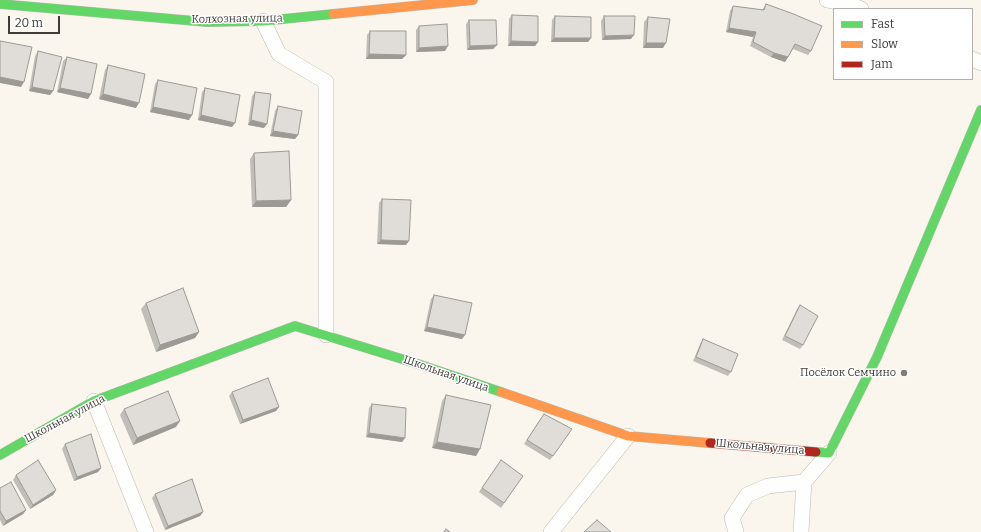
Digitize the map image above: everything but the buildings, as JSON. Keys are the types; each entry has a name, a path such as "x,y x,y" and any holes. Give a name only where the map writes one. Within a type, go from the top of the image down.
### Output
{"street":[{"name":"Колхозная улица","path":"0,4 207,22 263,21 473,0"},
{"path":"827,0 852,5 859,8"},
{"path":"263,21 279,54 326,82 326,336"},
{"path":"829,453 877,357 981,110"},
{"name":"Школьная улица","path":"0,455 94,401 295,326 418,364 628,436 829,453"},
{"path":"94,401 146,532"},
{"path":"551,532 628,436"},
{"name":"Школьная улица","path":"804,482 829,453"},
{"path":"736,532 732,518 747,495 768,486 804,482 801,532"}],"traffic: fast":[{"path":"0,4 207,22 263,21 333,14"},
{"path":"816,452 829,453 877,357 981,110"},
{"path":"0,455 94,401 295,326 418,364 501,392"}],"traffic: slow":[{"path":"333,14 473,0"},
{"path":"501,392 628,436 710,443"}],"traffic: jam":[{"path":"710,443 816,452"}],"place":[{"name":"Посёлок Семчино","path":"904,373"}]}
